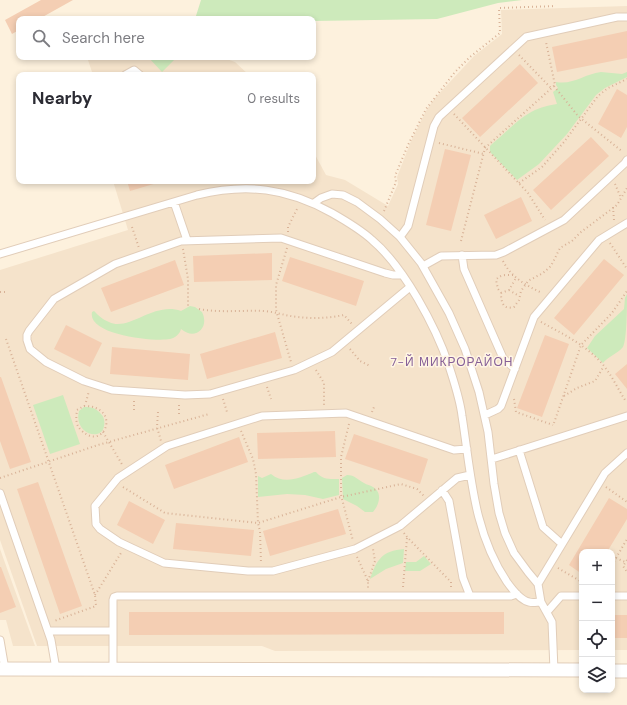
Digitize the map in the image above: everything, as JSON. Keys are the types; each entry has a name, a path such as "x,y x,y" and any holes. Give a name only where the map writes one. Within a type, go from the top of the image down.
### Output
{"street":[{"path":"2,669 579,670"},
{"path":"615,670 627,671"}],"lane":[{"path":"400,237 408,226 434,126 439,117 526,37 617,17 627,17"},
{"path":"423,266 440,256 500,254 564,220 627,160"},
{"path":"0,254 216,190 243,185 298,197 314,203 350,222 373,240 384,251 420,302 448,365 462,415 476,508 486,541 502,574 517,594 528,602 541,602"},
{"path":"314,203 321,198 332,194 343,195 357,202 400,237 423,266 449,313 465,349 485,415 492,459 494,484 499,513 505,533 514,553 538,584 541,602 552,622 554,670"},
{"path":"174,202 184,241"},
{"path":"485,415 501,406 534,317 599,240 627,224"},
{"path":"402,275 385,273 281,238 184,241 115,264 54,299 27,335 26,340 30,349 46,362 78,378 112,390 185,395 210,394 294,370 332,352 410,287"},
{"path":"462,255 464,269 502,358 515,369"},
{"path":"466,449 454,450 346,413 262,416 163,448 118,478 97,503 95,509 98,527 126,546 164,563 248,571 273,571 355,549 400,526 457,478 470,475"},
{"path":"492,459 627,416"},
{"path":"519,450 543,527 562,544"},
{"path":"538,584 605,473 627,453"},
{"path":"442,490 449,501 463,578 470,596"},
{"path":"0,493 47,627 56,669"},
{"path":"113,669 113,600 114,597 117,596 511,596 517,594"},
{"path":"547,612 561,596 579,596"},
{"path":"615,596 627,596"},
{"path":"47,627 113,631"},
{"path":"0,640 2,669"}],"path":[{"path":"382,216 396,182 395,176 408,145 426,109 455,72 470,57 500,33 499,8 556,6"},
{"path":"544,33 554,86 582,120 627,155"},
{"path":"513,48 551,89"},
{"path":"519,183 542,167 582,120 598,96 608,88 627,79"},
{"path":"461,241 485,148 554,86"},
{"path":"452,113 528,193 550,228"},
{"path":"430,141 484,154"},
{"path":"513,275 498,277 496,280 504,306 510,308 517,304 525,284 543,273 551,266 560,248 572,241 581,232 617,205 627,188"},
{"path":"291,363 277,313 276,285 288,247 288,227 295,212"},
{"path":"184,241 188,279 188,307"},
{"path":"609,242 627,269"},
{"path":"500,254 508,270 516,278 551,297"},
{"path":"501,293 509,290 516,278"},
{"path":"509,290 519,296"},
{"path":"514,398 516,412 553,424 581,345 612,313 627,291"},
{"path":"0,292 7,292"},
{"path":"199,309 224,312 259,311 315,318 332,318 344,315 353,325"},
{"path":"540,321 581,345 604,366 624,400"},
{"path":"6,339 95,595 96,606 47,627"},
{"path":"344,342 360,361 370,366"},
{"path":"312,361 324,383 324,414"},
{"path":"562,397 577,388 595,381 604,366"},
{"path":"104,432 96,436 88,435 81,430 76,423 78,410 84,406 93,405 105,416 106,428 104,432 126,472"},
{"path":"158,412 157,427 163,448"},
{"path":"0,478 109,441 209,414"},
{"path":"351,415 341,457 341,497 357,558 368,580"},
{"path":"238,423 253,459 256,474 261,571"},
{"path":"120,486 165,513 258,523 341,497 401,484 417,489 424,496"},
{"path":"606,486 627,502"},
{"path":"400,526 407,537 451,582 451,596"},
{"path":"403,596 407,537"},
{"path":"627,539 616,558 626,561 623,566 627,572"},
{"path":"368,596 368,580 375,561 375,552 370,541"},
{"path":"95,595 126,546"},
{"path":"557,567 579,580"}],"shaded area":[{"path":"627,6 627,650 615,650 615,549 579,549 579,650 275,651 262,646 37,646 0,540 0,270 128,230 114,184 316,184 316,157 326,175 345,180 388,206 398,184 397,177 411,141 427,109 436,97 474,56 502,34 501,10"},
{"path":"88,60 229,60 235,62 246,72 92,72"},
{"path":"0,549 35,646 13,646 6,620 0,620"}],"green space":[{"path":"201,0 522,0 498,3 437,19 316,21 316,16 196,16"},
{"path":"151,60 174,60 162,72"},
{"path":"601,72 622,74 627,72 627,77 605,88 596,95 567,134 539,164 517,180 490,152 490,146 522,118 537,109 557,104 553,92 558,88 556,82 562,83 574,81"},
{"path":"627,294 626,330 623,347 603,363 587,348 595,336 624,309"},
{"path":"190,306 195,307 202,312 204,318 203,328 196,333 191,334 181,329 174,338 162,340 137,338 111,331 100,326 93,320 92,312 94,311 105,320 117,324 125,323 161,310 171,309 181,311"},
{"path":"63,395 80,444 50,454 33,405"},
{"path":"84,407 96,409 103,416 104,426 102,431 98,434 88,433 80,425 78,419 79,411"},
{"path":"314,472 326,478 339,479 339,495 323,499 305,495 287,494 258,497 258,476 262,478 271,474 287,480 298,478"},
{"path":"350,475 365,484 372,486 378,492 378,503 373,512 365,512 343,499 342,478"},
{"path":"404,549 403,563 386,569 370,579 375,566 381,557 390,552"},
{"path":"424,556 431,564 420,571 405,571 406,562 416,562"}],"building":[{"path":"41,0 73,0 44,16 16,16 16,32 12,34 5,20"},
{"path":"627,31 627,58 557,72 552,47"},
{"path":"520,64 538,83 480,137 462,118"},
{"path":"617,89 627,95 627,127 621,138 598,124"},
{"path":"591,137 609,156 551,210 533,190"},
{"path":"445,149 471,155 451,231 426,225"},
{"path":"128,184 154,184 130,191"},
{"path":"521,197 532,221 496,239 484,215"},
{"path":"272,253 272,280 194,282 193,256"},
{"path":"290,257 364,281 356,306 282,281"},
{"path":"604,259 624,275 574,335 554,318"},
{"path":"175,260 184,285 111,312 101,288"},
{"path":"66,325 102,343 90,367 54,349"},
{"path":"275,332 282,358 207,379 200,354"},
{"path":"545,335 569,344 542,417 517,408"},
{"path":"112,347 190,354 188,380 110,374"},
{"path":"627,364 627,389 615,374"},
{"path":"0,377 31,462 10,469 0,441"},
{"path":"335,431 336,457 258,459 257,433"},
{"path":"354,434 428,459 420,484 345,459"},
{"path":"239,437 248,462 174,489 165,465"},
{"path":"38,482 82,606 60,614 17,489"},
{"path":"609,498 627,509 627,519 609,549 579,549 579,572 569,565"},
{"path":"129,501 165,520 153,544 117,525"},
{"path":"338,509 346,534 270,556 263,531"},
{"path":"176,523 254,530 251,556 173,549"},
{"path":"0,567 16,607 0,613"},
{"path":"129,612 504,612 504,634 129,635"},
{"path":"615,615 627,615 627,638 615,638"}],"district":[{"name":"7-Й МИКРОРАЙОН","path":"452,362"}]}
